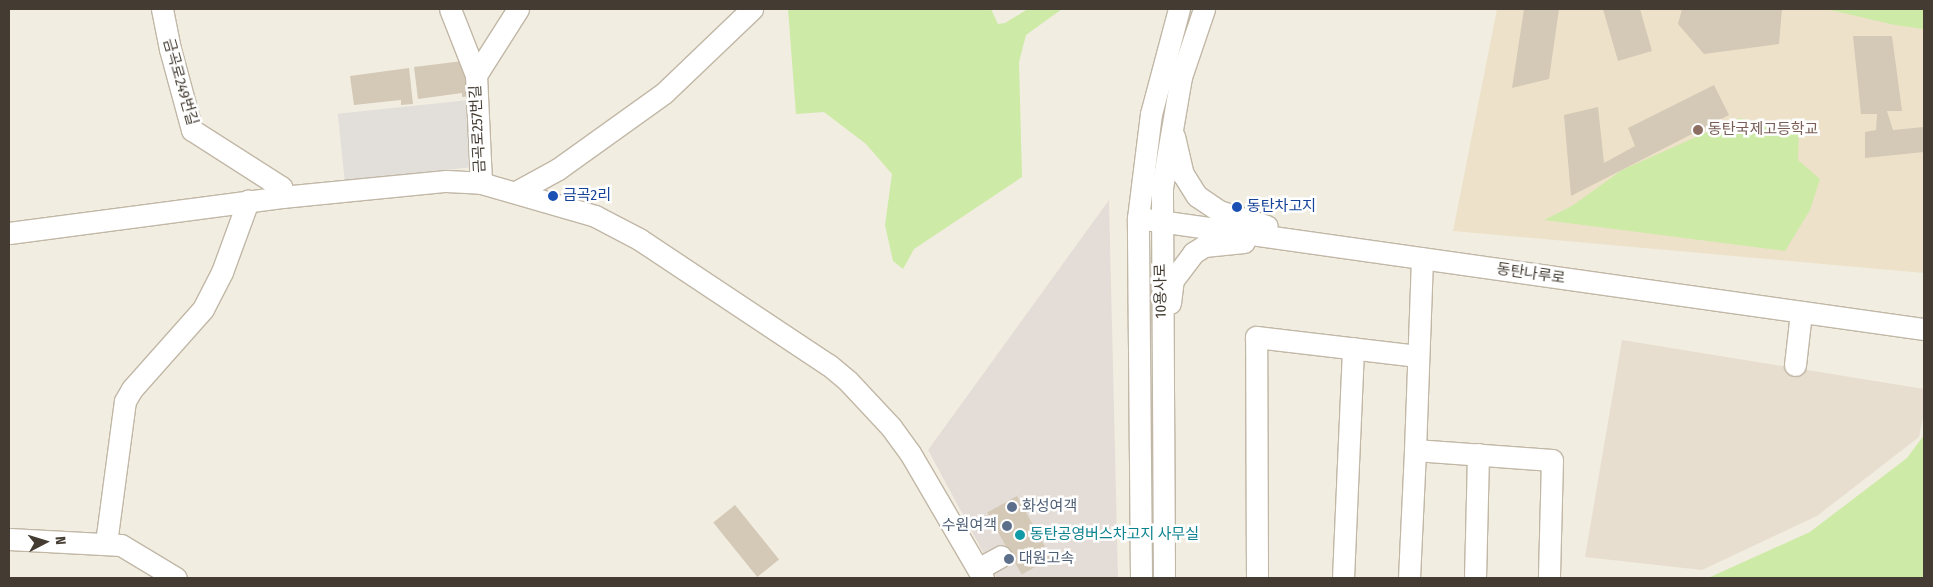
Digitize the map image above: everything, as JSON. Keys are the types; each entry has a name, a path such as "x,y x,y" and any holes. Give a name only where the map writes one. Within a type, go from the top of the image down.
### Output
{"street":[{"name":"금곡로249번길","path":"162,9 170,49 192,130 281,187 282,197"},
{"name":"금곡로257번길","path":"450,9 476,75 481,183"},
{"name":"금곡로257번길","path":"476,75 518,9"},
{"path":"516,192 558,169 664,93 752,9"},
{"name":"10용사로","path":"1141,578 1138,218 1151,114 1179,9"},
{"name":"10용사로","path":"1164,578 1160,222 1174,113 1181,77 1204,9"},
{"path":"1174,113 1174,137 1183,174 1189,187 1204,203 1321,244"},
{"path":"9,233 248,201 446,181 481,183 516,192 609,222 829,365 864,397 905,446 981,574 1001,556"},
{"path":"106,542 125,401 143,375 203,309 222,272 248,201"},
{"name":"동탄나루로","path":"1138,218 1924,329"},
{"path":"1163,437 1171,395 1170,305 1173,280 1182,264 1204,246 1221,243 1321,244"},
{"path":"1408,578 1422,258"},
{"path":"1795,365 1801,312"},
{"path":"1257,578 1256,337 1418,356"},
{"path":"1343,578 1353,348"},
{"path":"1415,450 1552,460 1549,578"},
{"path":"1475,578 1478,454"},
{"path":"9,539 106,542 121,545 176,578"}],"shaded area":[{"name":"동탄국제고등학교","path":"1497,9 1826,9 1924,29 1924,273 1453,231"},
{"path":"469,100 476,167 345,180 338,114"},
{"path":"1109,200 1118,578 997,578 928,450"},
{"path":"1622,340 1924,389 1924,413 1919,437 1817,516 1702,570 1585,557"}],"green space":[{"path":"788,9 991,9 998,24 1005,23 1028,9 1062,9 1026,35 1019,62 1022,177 914,249 903,269 893,261 885,225 892,174 866,144 824,112 796,114"},
{"path":"1826,9 1924,9 1924,29 1895,25"},
{"path":"1739,118 1799,133 1798,160 1820,179 1810,210 1785,251 1544,220 1572,206 1622,170"},
{"path":"1924,435 1924,578 1708,578 1810,532 1907,458"}],"building":[{"path":"1524,9 1559,9 1549,79 1512,88"},
{"path":"1603,9 1640,9 1652,51 1618,61"},
{"path":"1682,9 1782,9 1779,44 1704,54 1678,24"},
{"path":"1853,36 1892,36 1902,111 1887,111 1893,130 1924,127 1924,152 1865,158 1865,132 1876,130 1877,114 1861,114"},
{"path":"463,61 471,96 462,97 462,93 418,99 414,67"},
{"path":"409,68 413,104 401,105 401,100 354,105 350,76"},
{"path":"1714,85 1729,115 1571,196 1564,115 1598,107 1604,163 1635,146 1628,128"},
{"name":"동탄공영버스차고지 사무실","path":"1017,496 1051,558 1022,575 987,512"},
{"path":"735,505 779,559 757,577 713,523"}],"place":[{"name":"동탄국제고등학교","path":"1698,130"},
{"name":"금곡2리","path":"553,196"},
{"name":"동탄차고지","path":"1237,207"},
{"name":"화성여객","path":"1012,507"},
{"name":"수원여객","path":"1007,526"},
{"name":"동탄공영버스차고지 사무실","path":"1020,535"},
{"name":"대원고속","path":"1009,559"}]}
